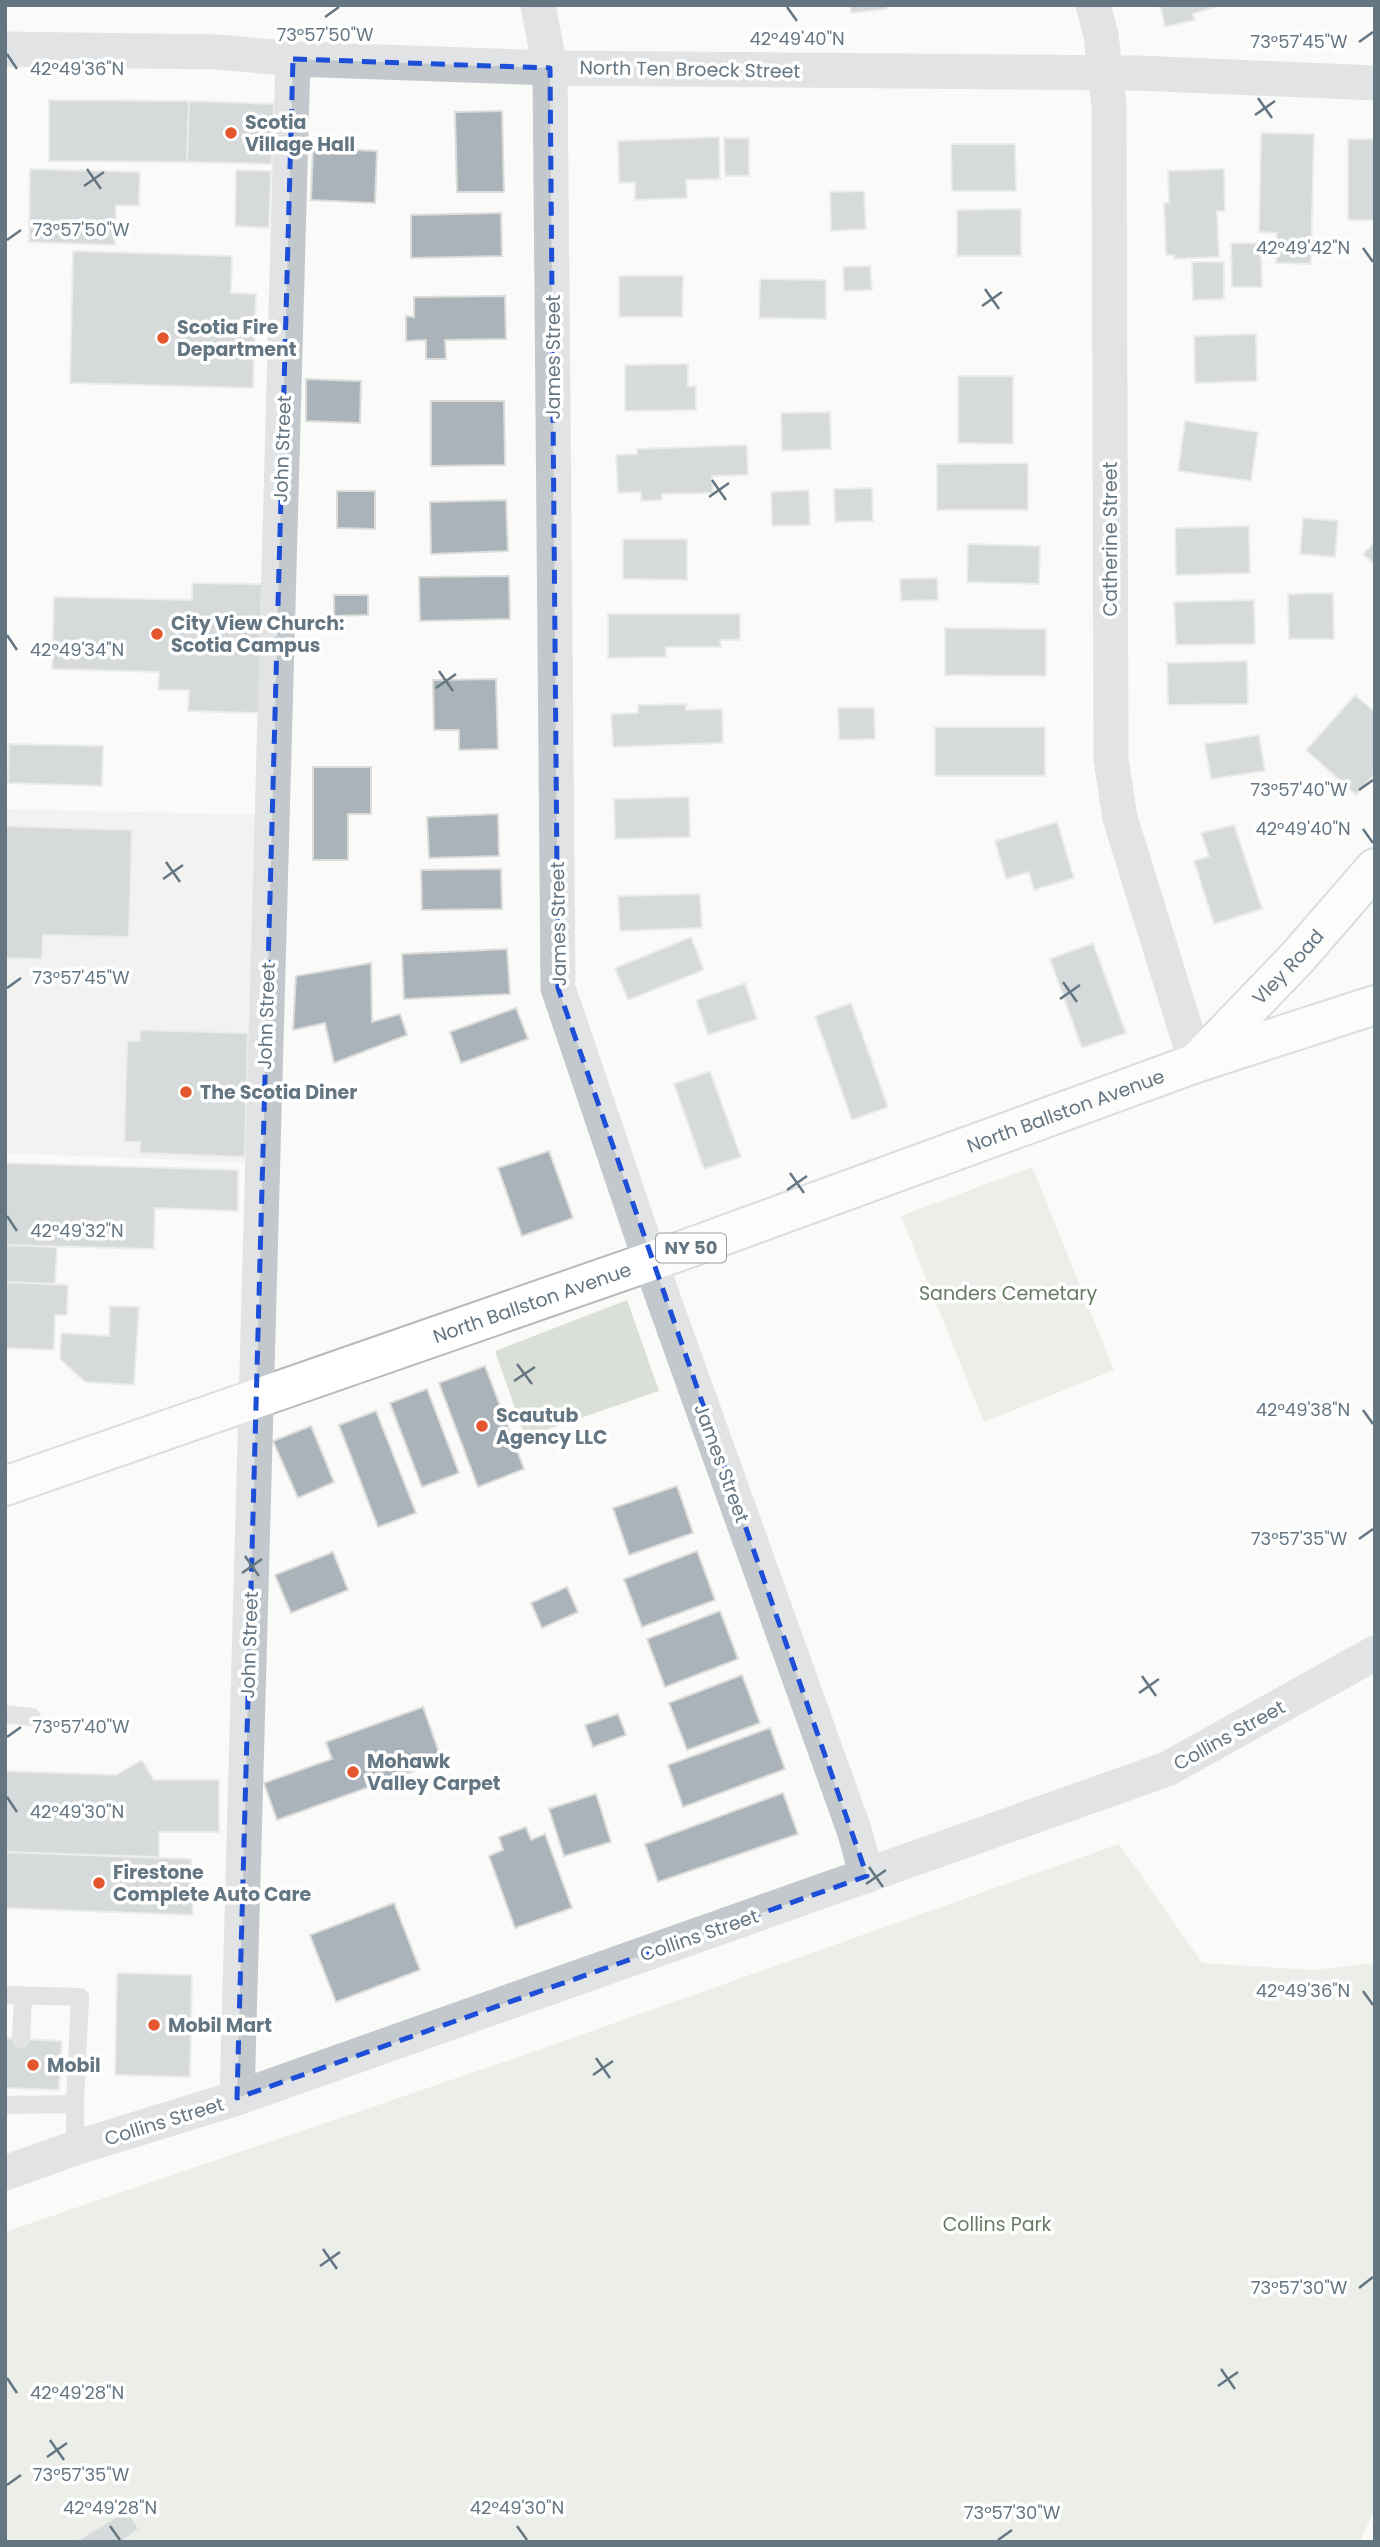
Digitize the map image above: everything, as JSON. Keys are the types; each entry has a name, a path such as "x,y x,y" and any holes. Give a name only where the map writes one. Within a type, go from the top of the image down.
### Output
{"main road":[{"name":"Vley Road","path":"1196,1062 1297,958 1375,868"},
{"name":"North Ballston Avenue","path":"5,1486 650,1262 1196,1062 1375,1005"}],"street":[{"name":"James Street","path":"538,5 550,68 558,988 650,1262 854,1830 867,1876"},
{"name":"Catherine Street","path":"1093,5 1101,35 1109,106 1111,758 1120,818 1196,1062"},
{"name":"North Ten Broeck Street","path":"5,49 218,52 293,59 550,68 1107,73 1375,83"},
{"name":"John Street","path":"237,2098 293,59"},
{"name":"Collins Street","path":"5,2174 75,2148 237,2098 1167,1769 1375,1653"}],"lane":[{"path":"5,1714 32,1717"},
{"path":"21,2039 14,1996 80,1997 75,2148"},
{"path":"13,2100 75,2104"}],"highlighted area":[{"path":"293,59 550,68 558,988 867,1876 237,2098"}],"shaded area":[{"path":"5,809 262,815 255,1163 5,1153"}],"green space":[{"name":"Sanders Cemetary","path":"1032,1167 1114,1370 984,1422 901,1216"},
{"path":"627,1300 659,1391 525,1437 495,1351"},
{"name":"Collins Park","path":"1119,1844 1202,1963 1311,1970 1375,1963 1375,2508 1360,2542 5,2542 5,2232 516,2058"}],"building":[{"path":"850,5 887,5 887,9 851,13"},
{"path":"1160,5 1220,5 1193,14 1195,20 1165,27"},
{"path":"49,100 189,101 187,162 49,161"},
{"name":"Scotia Village Hall","path":"189,101 274,104 272,164 187,162"},
{"path":"502,111 504,192 457,192 455,112"},
{"path":"1261,133 1314,134 1311,264 1276,263 1277,233 1259,232"},
{"path":"719,137 720,179 686,180 687,198 635,200 635,182 619,183 618,141"},
{"path":"724,138 749,138 749,176 725,176"},
{"path":"1348,139 1375,139 1375,220 1348,220"},
{"path":"951,144 1015,144 1016,191 952,191"},
{"path":"313,148 377,151 375,203 311,200"},
{"path":"30,169 140,172 139,206 116,205 115,245 29,242"},
{"path":"1224,169 1225,211 1217,211 1219,257 1174,259 1174,255 1166,255 1164,203 1169,203 1168,171"},
{"path":"236,170 271,171 269,228 235,226"},
{"path":"864,191 866,229 831,231 830,192"},
{"path":"1021,209 1021,256 957,256 957,210"},
{"path":"501,213 502,256 411,258 411,215"},
{"path":"1231,243 1261,243 1262,287 1232,287"},
{"name":"Scotia Fire Department","path":"73,251 232,256 231,293 256,294 253,388 70,383"},
{"path":"1192,262 1224,262 1224,299 1193,300"},
{"path":"870,266 872,290 844,291 843,267"},
{"path":"619,276 683,276 682,317 619,317"},
{"path":"760,279 826,280 826,319 759,318"},
{"path":"505,296 506,339 445,340 446,359 426,359 426,340 406,341 406,316 414,317 414,297"},
{"path":"1256,334 1257,381 1195,383 1194,336"},
{"path":"688,364 688,386 696,386 696,410 625,411 625,365"},
{"path":"958,376 1013,376 1013,444 958,443"},
{"path":"306,379 361,381 360,423 306,421"},
{"path":"431,401 504,401 505,465 431,466"},
{"path":"830,412 831,449 782,451 781,413"},
{"path":"1185,421 1258,432 1251,481 1178,471"},
{"path":"747,445 748,475 712,476 713,493 662,494 662,500 641,501 641,492 618,493 616,455 637,454 637,449"},
{"path":"1028,463 1028,510 937,510 937,464"},
{"path":"872,488 873,521 835,522 834,489"},
{"path":"809,490 810,525 772,526 771,492"},
{"path":"337,491 375,491 375,529 337,528"},
{"path":"506,500 508,551 431,554 430,502"},
{"path":"1303,518 1338,521 1335,557 1300,554"},
{"path":"1249,526 1250,573 1176,575 1175,528"},
{"path":"623,539 687,539 687,580 623,579"},
{"path":"1375,542 1375,565 1363,554"},
{"path":"968,544 1040,546 1039,584 967,582"},
{"path":"509,576 510,619 420,621 419,577"},
{"path":"937,578 938,600 901,601 900,579"},
{"name":"City View Church: Scotia Campus","path":"192,583 262,584 259,713 188,711 189,690 158,690 159,672 52,669 54,597 192,600"},
{"path":"1333,593 1334,639 1289,639 1288,594"},
{"path":"334,595 368,595 368,615 334,616"},
{"path":"1254,600 1255,644 1176,645 1174,602"},
{"path":"608,614 740,614 740,640 720,640 721,647 666,647 666,657 608,658"},
{"path":"945,628 1046,629 1046,676 945,675"},
{"path":"1247,661 1248,704 1168,705 1167,663"},
{"path":"496,679 498,749 459,750 459,730 434,730 433,680"},
{"path":"1355,695 1375,712 1375,774 1356,795 1306,750"},
{"path":"686,704 686,710 722,709 723,743 613,747 611,714 638,713 638,705"},
{"path":"838,708 874,708 875,739 839,740"},
{"path":"935,727 1045,727 1045,776 935,776"},
{"path":"1259,735 1265,771 1211,779 1205,744"},
{"path":"9,744 103,746 102,786 8,783"},
{"path":"313,767 371,767 371,814 348,814 348,860 313,860"},
{"path":"689,797 690,837 615,839 614,799"},
{"path":"498,814 499,856 429,858 427,817"},
{"path":"1057,822 1074,878 1034,890 1029,872 1006,879 995,841"},
{"path":"1234,825 1262,909 1214,924 1194,861 1209,856 1201,833"},
{"path":"5,826 132,830 129,937 43,935 42,959 5,958"},
{"path":"501,869 502,909 422,910 421,870"},
{"path":"700,894 702,928 620,931 618,896"},
{"path":"691,937 704,970 628,1000 615,968"},
{"path":"1093,943 1126,1033 1082,1048 1050,959"},
{"path":"507,949 510,994 404,999 402,954"},
{"path":"371,963 372,1022 400,1014 407,1035 334,1063 325,1023 293,1030 296,976"},
{"path":"745,983 757,1019 708,1035 696,1000"},
{"path":"851,1003 888,1107 852,1120 815,1016"},
{"path":"516,1008 528,1039 461,1063 450,1032"},
{"name":"The Scotia Diner","path":"140,1030 248,1033 245,1157 140,1153 140,1142 124,1142 127,1041 140,1041"},
{"path":"710,1071 741,1157 704,1169 674,1084"},
{"path":"549,1151 573,1218 522,1236 498,1168"},
{"path":"5,1163 238,1170 238,1211 155,1208 154,1249 5,1245"},
{"path":"5,1245 57,1247 55,1284 5,1282"},
{"path":"5,1282 68,1285 67,1315 55,1315 54,1350 5,1348"},
{"path":"110,1306 139,1307 134,1385 85,1382 60,1359 61,1333 109,1336"},
{"name":"Scautub Agency LLC","path":"485,1366 524,1469 478,1487 439,1383"},
{"path":"427,1389 459,1473 422,1487 390,1403"},
{"path":"376,1411 416,1513 378,1527 339,1425"},
{"path":"311,1426 334,1482 298,1498 273,1441"},
{"path":"677,1486 693,1533 629,1555 613,1508"},
{"path":"697,1551 715,1600 642,1627 624,1579"},
{"path":"333,1552 348,1590 291,1613 275,1575"},
{"path":"567,1587 578,1612 542,1628 531,1603"},
{"path":"720,1611 738,1659 665,1687 647,1639"},
{"path":"742,1675 760,1723 687,1750 669,1703"},
{"name":"Mohawk Valley Carpet","path":"423,1707 442,1761 277,1820 264,1783 332,1759 326,1742"},
{"path":"618,1714 626,1735 593,1747 585,1725"},
{"path":"770,1728 785,1769 683,1807 668,1765"},
{"path":"142,1760 154,1780 219,1780 219,1832 159,1832 159,1857 5,1852 5,1771 116,1775"},
{"path":"783,1793 798,1834 658,1882 645,1844"},
{"path":"596,1794 611,1842 564,1856 549,1809"},
{"path":"526,1827 531,1840 545,1834 572,1908 515,1928 489,1856 503,1850 499,1837"},
{"name":"Firestone Complete Auto Care","path":"5,1852 191,1859 193,1915 5,1908"},
{"path":"394,1903 420,1970 336,2002 310,1935"},
{"name":"Mobil Mart","path":"117,1973 192,1975 190,2077 115,2075"},
{"name":"Mobil","path":"5,2038 62,2041 59,2090 5,2088"},
{"path":"127,2510 139,2529 121,2542 75,2542"},
{"path":"127,2510 139,2529 121,2542 75,2542"}],"place":[{"name":"Scotia Village Hall","path":"231,133"},
{"name":"Scotia Fire Department","path":"163,338"},
{"name":"City View Church: Scotia Campus","path":"157,634"},
{"name":"The Scotia Diner","path":"186,1092"},
{"name":"Scautub Agency LLC","path":"482,1426"},
{"name":"Mohawk Valley Carpet","path":"353,1772"},
{"name":"Firestone Complete Auto Care","path":"99,1883"},
{"name":"Mobil Mart","path":"154,2025"},
{"name":"Mobil","path":"33,2065"}]}
